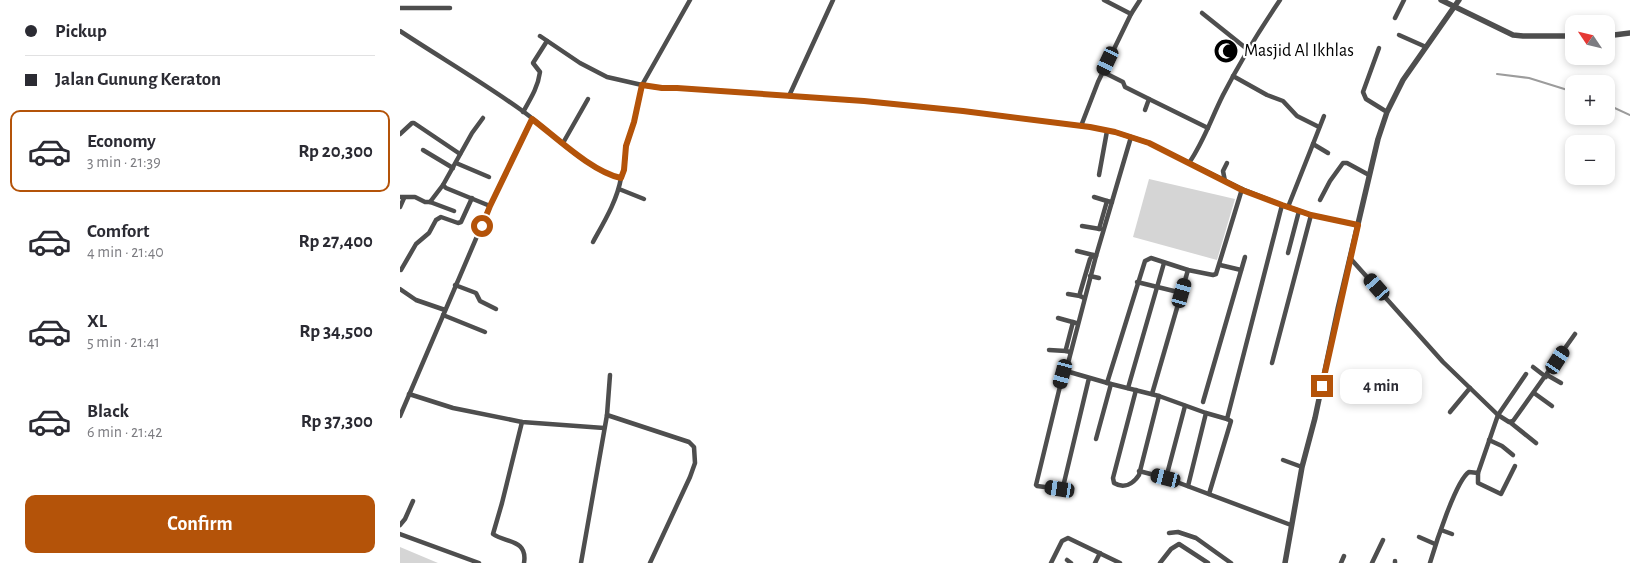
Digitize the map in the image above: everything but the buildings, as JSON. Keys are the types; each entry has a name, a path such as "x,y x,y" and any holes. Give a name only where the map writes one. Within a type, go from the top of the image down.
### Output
{"street":[{"path":"593,242 619,189 624,170 626,146 634,122 642,85 690,0"},
{"path":"789,96 834,0"},
{"path":"1104,0 1131,14"},
{"path":"1081,126 1103,72 1131,14 1140,0"},
{"path":"1188,163 1201,145 1247,49 1280,0"},
{"path":"1395,18 1404,0"},
{"path":"1441,0 1513,35 1565,36"},
{"path":"1285,563 1302,467 1315,418 1369,175 1387,112 1403,80 1459,0"},
{"path":"400,8 450,8"},
{"path":"1202,13 1247,49"},
{"path":"400,31 523,112 596,167 621,178"},
{"path":"1615,35 1630,33"},
{"path":"1399,35 1426,47"},
{"path":"540,36 580,63 607,77 642,85 963,111 1108,131 1149,143 1242,190 1311,215 1358,225"},
{"path":"523,112 534,94 540,73 533,63 547,41"},
{"path":"1378,48 1363,92 1366,99 1387,112"},
{"path":"1103,72 1124,82 1125,87 1208,128"},
{"path":"1233,76 1283,101 1297,116 1319,127"},
{"path":"563,143 588,99"},
{"path":"1145,110 1149,99"},
{"path":"1288,207 1324,116"},
{"path":"430,202 443,185 483,118"},
{"path":"400,416 490,206 532,119"},
{"path":"400,134 414,123 460,154"},
{"path":"1099,175 1108,131"},
{"path":"1089,378 1063,487 1060,489 1037,486 1048,430 1063,374 1066,371 1068,351 1082,297 1130,137"},
{"path":"1313,144 1328,153"},
{"path":"423,150 455,165 488,177"},
{"path":"1320,200 1330,180 1343,162 1369,175"},
{"path":"1225,181 1223,171 1227,163"},
{"path":"443,185 446,188 490,206"},
{"path":"619,189 644,199"},
{"path":"1096,439 1109,384 1145,261 1151,258 1188,270 1213,275 1217,272 1220,265 1242,190"},
{"path":"400,207 402,197 415,197 454,211"},
{"path":"1094,197 1109,202"},
{"path":"401,270 416,244 431,231 438,218 461,222 472,198"},
{"path":"1227,419 1282,205"},
{"path":"1288,253 1299,211"},
{"path":"1272,363 1311,215"},
{"path":"1082,226 1101,229"},
{"path":"1077,251 1094,256"},
{"path":"1082,297 1090,276 1094,256"},
{"path":"1203,402 1245,257"},
{"path":"1350,258 1443,362 1498,415 1511,422 1536,443"},
{"path":"1128,388 1164,263"},
{"path":"1220,265 1241,270"},
{"path":"1152,394 1188,270"},
{"path":"1090,276 1099,278"},
{"path":"1138,282 1182,293"},
{"path":"455,285 476,294 480,301 496,309"},
{"path":"400,289 416,300 485,332"},
{"path":"1068,294 1082,297"},
{"path":"1058,318 1076,323"},
{"path":"1511,422 1534,393 1575,334"},
{"path":"1049,350 1068,351"},
{"path":"1533,367 1561,383"},
{"path":"1066,371 1159,396 1231,421 1209,494"},
{"path":"1516,466 1501,494 1478,483 1478,473 1498,415 1526,374"},
{"path":"581,563 607,416 610,375"},
{"path":"1450,412 1470,388"},
{"path":"1136,390 1112,481 1120,486 1129,484 1137,477 1159,396"},
{"path":"1534,393 1552,406"},
{"path":"409,394 453,408 522,422 604,428"},
{"path":"1166,478 1185,406"},
{"path":"1188,486 1206,413"},
{"path":"607,416 690,442 694,447 695,463 690,477 650,563"},
{"path":"522,422 493,534 520,546 524,563"},
{"path":"1489,440 1502,446 1513,455"},
{"path":"1283,460 1302,467"},
{"path":"1139,471 1166,478 1291,525"},
{"path":"1430,563 1435,544 1463,476 1469,472 1478,473"},
{"path":"400,525 405,519 413,500"},
{"path":"1441,530 1452,534"},
{"path":"1169,533 1178,532 1196,538 1231,563"},
{"path":"400,534 479,563"},
{"path":"1160,563 1170,549 1179,544 1184,534"},
{"path":"1418,537 1435,544"},
{"path":"1051,563 1064,539 1068,538 1120,563"},
{"path":"1372,563 1383,540"},
{"path":"1179,544 1208,563"},
{"path":"1095,563 1100,554"},
{"path":"1341,563 1344,556"}],"shaded area":[{"path":"1149,179 1235,199 1217,260 1133,237"},
{"path":"400,547 438,563 400,563"}],"waterway":[{"path":"1497,74 1529,78 1565,89"},
{"path":"1615,108 1630,115"}],"place":[{"name":"Masjid Al Ikhlas","path":"1226,51"}],"route":[{"path":"482,226 532,119 580,156 606,173 621,178 624,170 626,146 634,122 642,85 662,88 864,101 1090,127 1115,132 1149,143 1242,190 1282,205 1311,215 1358,225 1322,386"}]}
